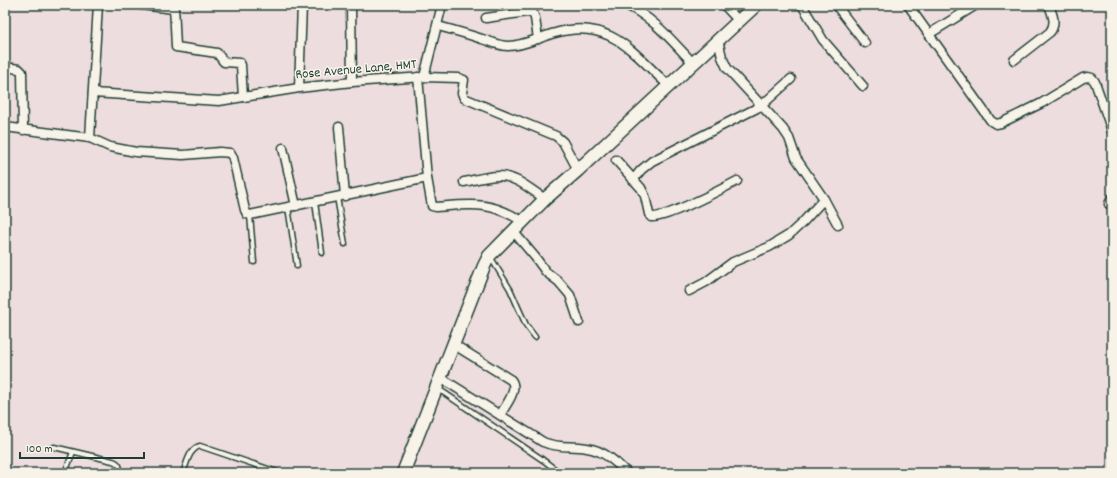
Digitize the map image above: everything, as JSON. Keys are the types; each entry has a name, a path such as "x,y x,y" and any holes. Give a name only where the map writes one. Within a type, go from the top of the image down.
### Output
{"street":[{"path":"90,138 98,5"},
{"path":"141,5 174,7 176,47 217,54 224,62 240,63 243,97"},
{"path":"299,88 302,5"},
{"path":"351,5 352,82"},
{"path":"442,5 438,26 421,77 427,178 431,203 434,207 470,204 485,205 503,210 522,221"},
{"path":"626,5 648,17 693,63"},
{"path":"724,5 739,21"},
{"path":"403,473 489,256 545,198 578,170 756,5"},
{"path":"802,5 823,40 863,86"},
{"path":"836,5 865,43"},
{"path":"908,5 991,121 996,124 1001,123 1042,102 1071,84 1088,77 1092,78 1095,82 1112,131"},
{"path":"930,34 976,5"},
{"path":"1014,60 1053,28 1054,20 1049,5"},
{"path":"486,18 527,12 533,13 538,39"},
{"path":"438,26 502,45 514,45 538,39 556,32 574,29 590,29 608,34 623,43 669,86"},
{"path":"718,40 722,57 727,68 760,106 783,129 789,138 802,170 824,199 838,225"},
{"path":"5,67 19,69 22,72 23,130"},
{"name":"Rose Avenue Lane, HMT","path":"93,92 210,101 228,100 299,88 352,82 421,77 462,78 464,83 462,93 464,98 556,136 562,142 578,170"},
{"path":"633,180 641,170 652,161 760,106 791,79"},
{"path":"339,127 341,196"},
{"path":"5,128 90,138 110,147 136,152 183,155 220,152 230,153 233,158 245,210 247,214 250,215 427,178"},
{"path":"284,148 292,206"},
{"path":"616,160 641,188 651,217 703,199 737,181"},
{"path":"464,182 493,176 505,176 516,180 545,198"},
{"path":"689,290 706,282 733,262 769,247 789,235 824,199"},
{"path":"513,231 546,272 558,281 570,295 579,322"},
{"path":"454,344 512,380 514,384 512,392 500,415"},
{"path":"439,383 500,415 543,442 553,446 588,448 598,451 611,459 627,473"}],"lane":[{"path":"341,196 345,244"},
{"path":"315,202 322,253"},
{"path":"292,206 297,266"},
{"path":"250,215 254,262"},
{"path":"489,256 510,289 526,325 535,337"},
{"path":"439,383 560,473"},
{"path":"183,473 191,451 194,447 200,446 280,473"},
{"path":"54,447 113,461 118,463 120,466 119,473"},
{"path":"65,473 72,452"}]}
